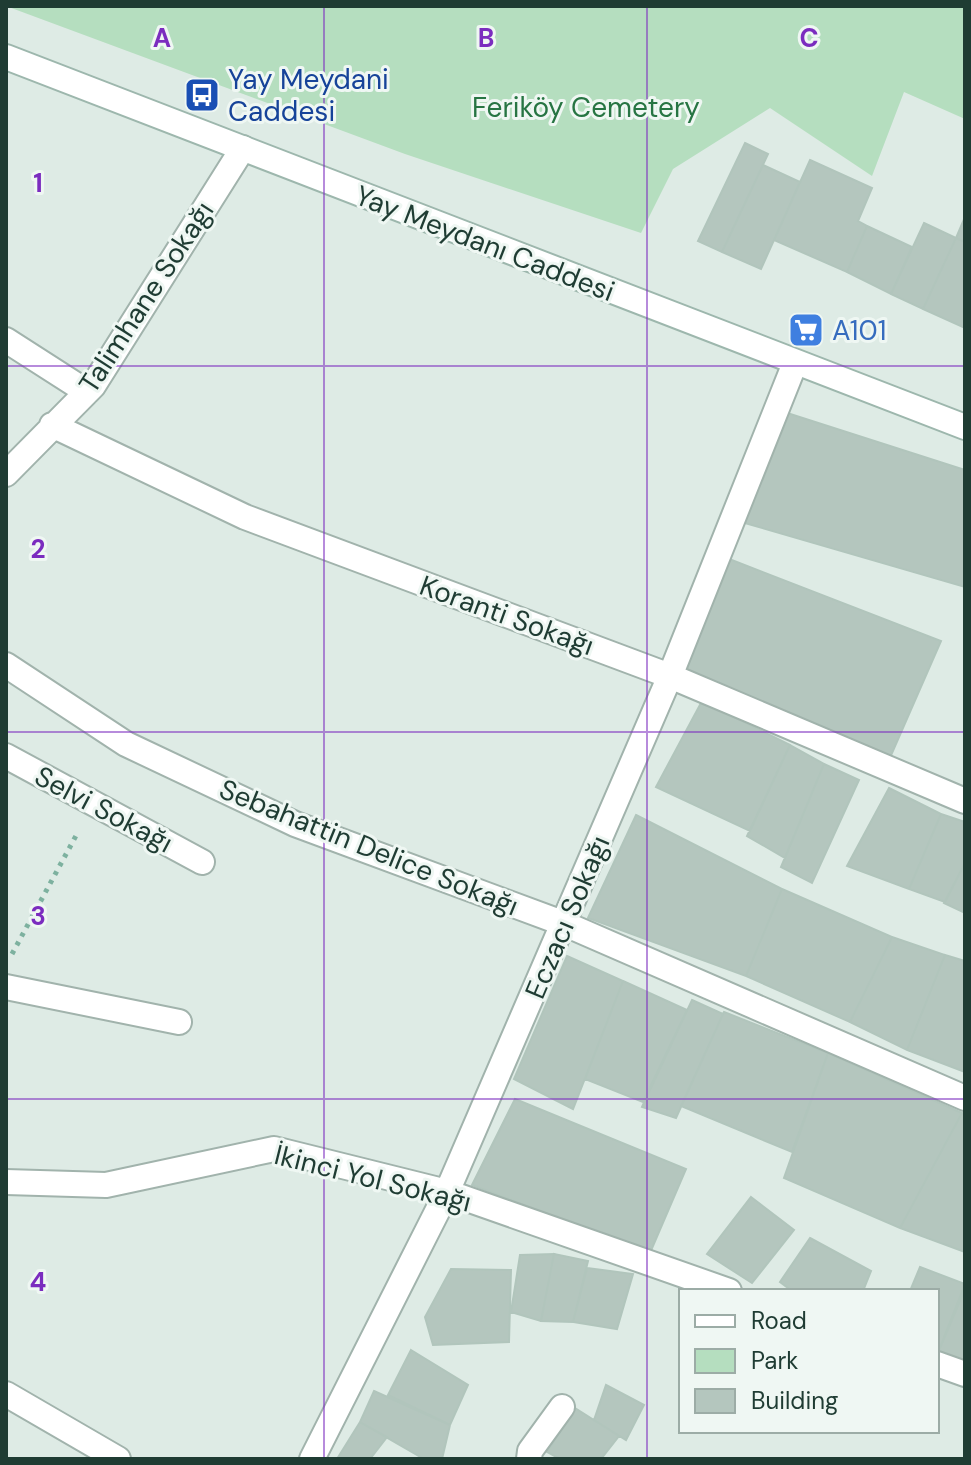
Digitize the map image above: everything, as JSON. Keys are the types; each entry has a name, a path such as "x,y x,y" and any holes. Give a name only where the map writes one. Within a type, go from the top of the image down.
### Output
{"street":[{"name":"Yay Meydanı Caddesi","path":"6,57 965,427"},
{"name":"Talimhane Sokağı","path":"6,474 87,392 243,148"},
{"path":"6,340 87,392"},
{"name":"Eczacı Sokağı","path":"312,1459 447,1192 670,676 795,363"},
{"name":"Koranti Sokağı","path":"52,425 245,517 670,676 965,801"},
{"name":"Sebahattin Delice Sokağı","path":"6,665 126,744 295,824 565,924 965,1098"},
{"name":"Selvi Sokağı","path":"6,756 202,862"},
{"path":"6,987 179,1022"},
{"name":"İkinci Yol Sokağı","path":"6,1182 106,1185 274,1149 447,1192 723,1289"},
{"path":"939,1365 965,1374"},
{"path":"6,1394 118,1459"},
{"path":"529,1459 530,1451 562,1407"}],"path":[{"path":"6,965 94,803"}],"green space":[{"name":"Feriköy Cemetery","path":"6,6 965,6 965,119 904,92 872,176 770,108 673,169 641,233 405,154"}],"building":[{"path":"745,143 768,154 722,252 698,241"},
{"path":"810,160 872,188 858,221 867,226 847,272 774,240"},
{"path":"763,165 800,182 761,269 722,252"},
{"path":"965,217 965,242 956,238"},
{"path":"924,223 956,238 923,309 891,294"},
{"path":"867,226 912,247 891,294 847,272"},
{"path":"956,238 965,242 965,328 923,309"},
{"path":"784,412 965,470 965,587 738,521"},
{"path":"724,557 941,641 889,760 677,670"},
{"path":"702,701 790,745 750,831 656,787"},
{"path":"790,745 824,764 785,858 747,836"},
{"path":"824,764 859,780 812,883 781,867"},
{"path":"889,788 941,814 909,889 847,866"},
{"path":"941,814 965,822 965,863 945,902 909,889"},
{"path":"636,815 782,889 746,976 588,918"},
{"path":"965,863 965,913 944,903"},
{"path":"782,889 892,937 850,1022 746,976"},
{"path":"892,937 945,955 907,1050 850,1022"},
{"path":"945,955 965,961 965,1072 907,1050"},
{"path":"567,956 623,981 573,1109 514,1079"},
{"path":"623,981 687,1010 643,1102 585,1079"},
{"path":"692,1000 723,1014 676,1118 642,1107"},
{"path":"724,1012 828,1053 792,1152 681,1106"},
{"path":"828,1053 962,1113 900,1228 784,1178"},
{"path":"515,1099 686,1169 650,1253 472,1185"},
{"path":"962,1113 965,1114 965,1252 900,1228"},
{"path":"751,1197 794,1230 752,1283 707,1254"},
{"path":"810,1238 871,1271 864,1289 789,1289 780,1282"},
{"path":"554,1254 541,1321 511,1312 520,1255"},
{"path":"554,1254 588,1261 573,1322 541,1321"},
{"path":"920,1267 965,1284 939,1350 939,1289 911,1289"},
{"path":"587,1268 633,1274 617,1329 573,1322"},
{"path":"451,1269 511,1270 509,1342 433,1345 425,1317"},
{"path":"965,1289 965,1362 939,1356"},
{"path":"411,1350 468,1385 450,1425 388,1395"},
{"path":"606,1385 644,1405 626,1440 594,1420"},
{"path":"374,1391 450,1425 442,1459 424,1459 360,1422"},
{"path":"575,1408 619,1436 601,1459 560,1459 547,1452"},
{"path":"360,1422 387,1437 370,1459 337,1459"}],"place":[{"name":"Yay Meydani Caddesi","path":"202,95"},
{"name":"A101","path":"806,330"}]}
